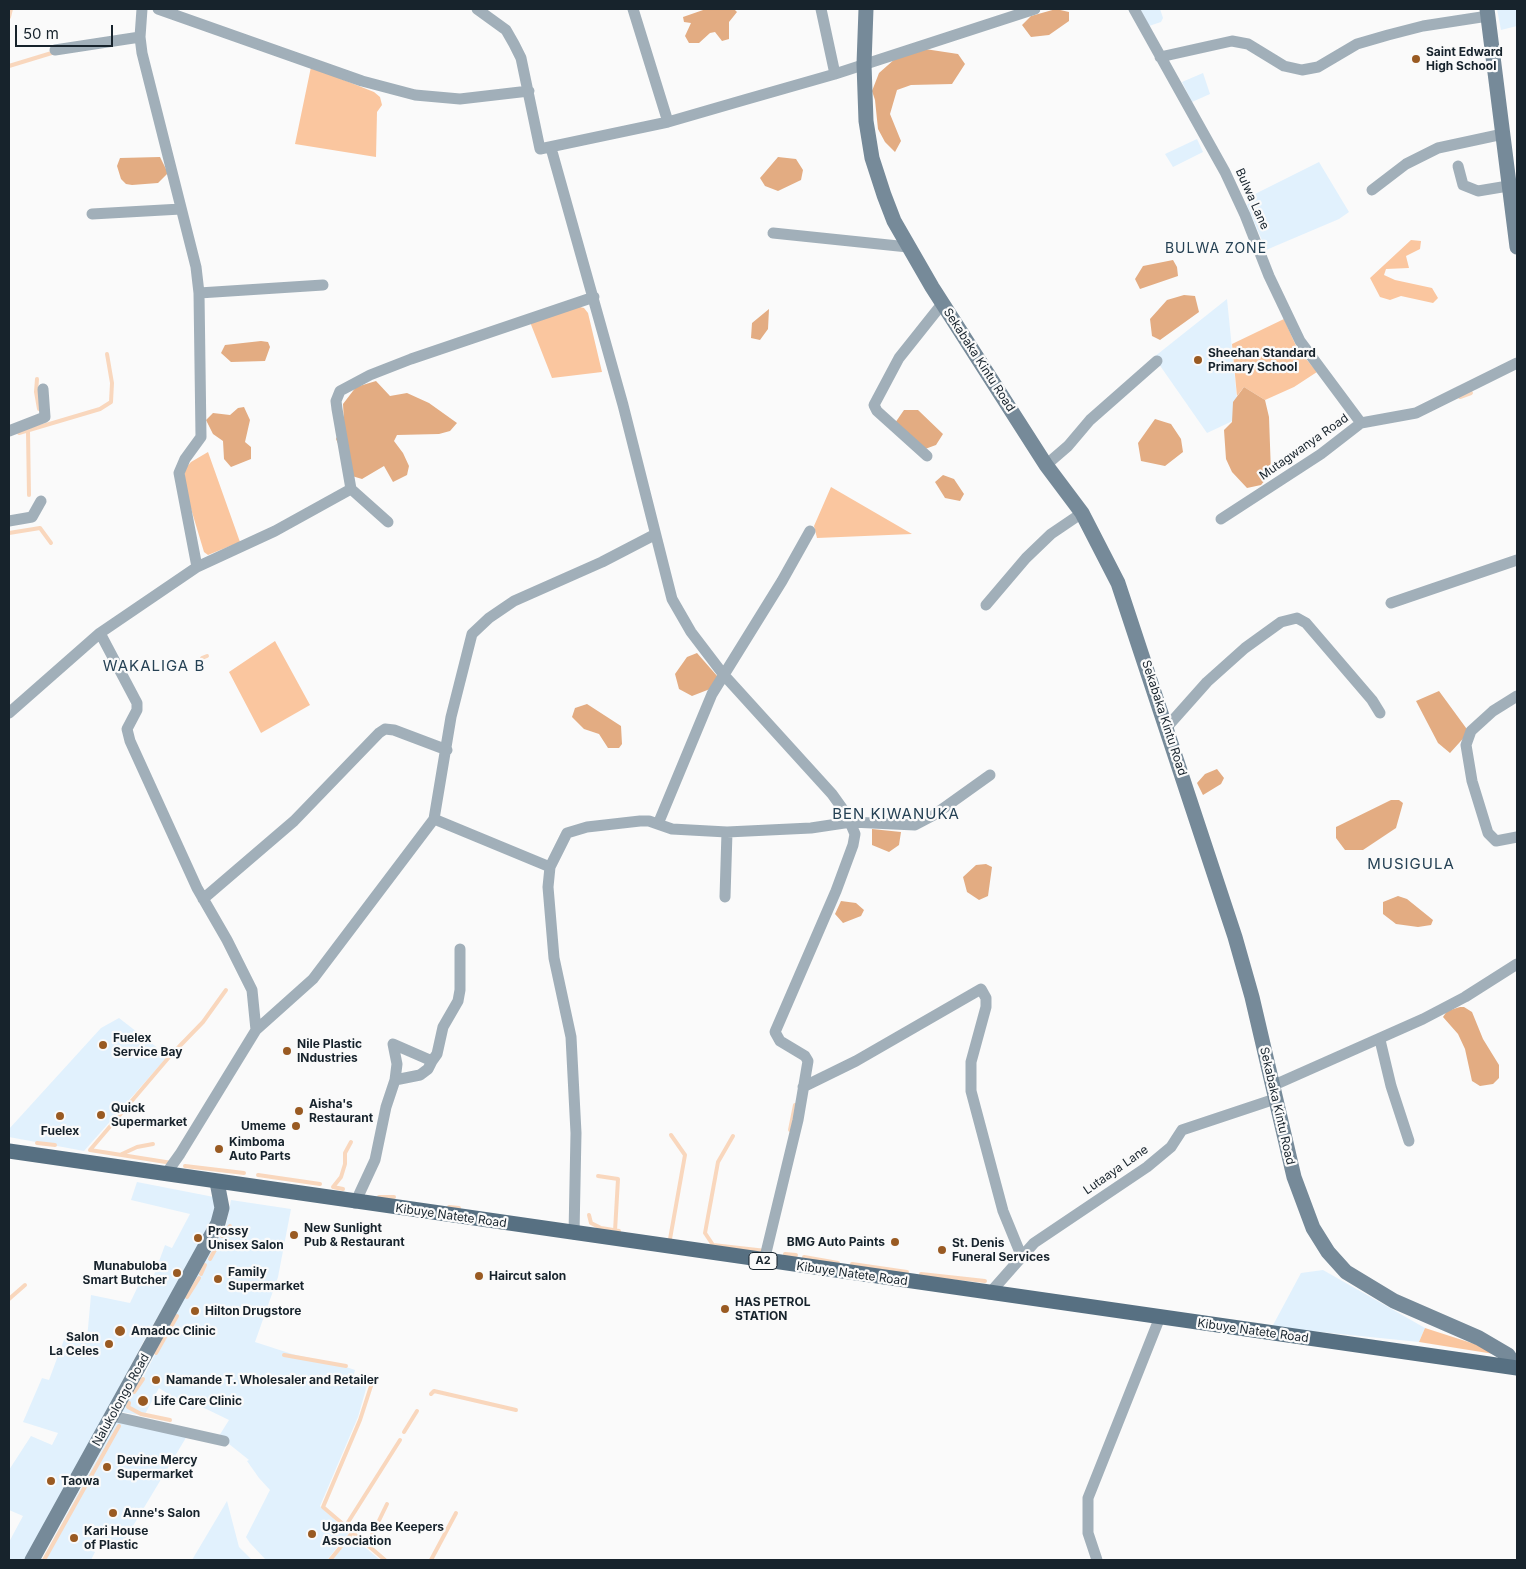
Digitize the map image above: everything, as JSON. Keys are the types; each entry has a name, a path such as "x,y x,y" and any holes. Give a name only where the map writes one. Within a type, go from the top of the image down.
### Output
{"main road":[{"name":"Kibuye Natete Road","path":"9,1151 989,1294 1512,1367"}],"street":[{"path":"142,9 140,37 142,53 196,267 199,293 201,437 185,459 179,473 197,567"},
{"path":"158,9 362,81 396,91 415,95 460,99 528,91"},
{"path":"477,9 506,30 520,58 540,148 551,148 668,122 835,74 1035,9"},
{"path":"633,9 668,122"},
{"path":"821,9 835,74"},
{"name":"Sekabaka Kintu Road","path":"866,9 864,64 866,121 872,158 894,221 942,304 1046,465 1082,513 1118,583 1167,727 1237,946 1252,997 1289,1158 1314,1230 1328,1252 1346,1272 1394,1301 1479,1338 1508,1355 1512,1361 1512,1367"},
{"name":"Bulwa Lane","path":"1134,9 1225,172 1245,214 1275,290 1300,341 1361,423"},
{"path":"1160,57 1232,41 1248,44 1284,66 1302,70 1318,67 1357,44 1423,26 1488,12 1508,186 1515,217 1517,247"},
{"path":"55,50 140,37"},
{"path":"1372,190 1406,164 1438,148 1503,134"},
{"path":"551,148 594,297 666,583 678,612 723,674 820,779 851,822 855,834 854,845 775,1032 780,1041 807,1058 803,1087 764,1261"},
{"path":"1458,166 1463,185 1470,188 1478,191 1508,186"},
{"path":"92,214 181,209"},
{"path":"773,233 908,247"},
{"path":"199,293 324,285"},
{"path":"388,522 351,489 336,401 340,391 370,374 594,297"},
{"path":"927,456 877,411 874,405 899,358 942,304"},
{"path":"1046,465 1068,446 1090,420 1157,361"},
{"name":"Mutagwanya Road","path":"1221,519 1321,454 1361,423 1416,412 1517,364"},
{"path":"9,431 45,417 43,389"},
{"path":"9,713 100,633 197,567 275,531 351,489"},
{"path":"9,521 32,517 41,501"},
{"path":"986,605 1026,558 1051,534 1082,513"},
{"path":"658,824 695,732 723,674 782,581 810,531"},
{"path":"165,1175 180,1154 256,1030 313,979 434,819 451,717 472,634 514,601 602,562 654,535"},
{"path":"1391,603 1517,560"},
{"path":"1167,727 1207,682 1245,648 1281,622 1297,618 1306,623 1372,700 1380,713"},
{"path":"100,633 136,702 137,710 128,726 130,742 203,899 227,940 252,990 256,1030"},
{"path":"1517,696 1493,711 1471,730 1466,745 1474,789 1488,833 1496,841 1517,837"},
{"path":"203,899 294,821 379,733 385,730 394,730 447,750"},
{"path":"574,1234 576,1132 572,1058 568,1021 554,958 549,905 550,867 563,839 570,831 587,827 645,821 672,829 727,832 811,828 851,822 919,824 990,775"},
{"path":"434,819 550,867"},
{"path":"725,897 727,832"},
{"path":"395,1080 425,1073 437,1054 443,1027 459,996 460,949"},
{"name":"Lutaaya Lane","path":"989,1294 1021,1255 1034,1243 1147,1167 1171,1147 1182,1130 1274,1092 1380,1040 1465,997 1517,964"},
{"path":"803,1087 856,1061 980,989 986,998 986,1007 971,1062 971,1091 1003,1211 1021,1255"},
{"path":"1380,1040 1391,1086 1409,1141"},
{"path":"355,1202 375,1160 386,1107 395,1080 397,1064 394,1044 432,1061"},
{"name":"Nalukolongo Road","path":"32,1560 218,1223 222,1208 217,1182"},
{"path":"1097,1560 1088,1533 1088,1498 1160,1317"},
{"path":"112,1416 224,1441"}],"shaded area":[{"path":"706,9 734,9 737,12 729,22 729,39 722,41 715,32 710,33 699,43 689,43 685,36 691,23 684,22 683,17"},
{"path":"1056,9 1069,12 1069,21 1049,35 1031,37 1022,25 1031,16"},
{"path":"1140,9 1160,9 1163,18 1161,22 1149,26"},
{"path":"1497,9 1517,9 1517,26 1501,30"},
{"path":"925,49 958,54 965,64 952,84 911,85 897,90 890,114 901,141 895,152 885,142 878,129 875,100 872,91 879,73 896,58"},
{"path":"311,67 374,92 380,97 382,105 377,112 376,157 295,144"},
{"path":"1203,73 1210,94 1192,102 1182,82"},
{"path":"1197,139 1203,152 1173,167 1165,154"},
{"path":"160,157 168,173 158,183 132,185 126,184 121,179 117,166 120,158"},
{"path":"778,157 796,159 803,170 801,180 778,191 765,186 760,178"},
{"path":"1319,162 1349,212 1339,219 1266,250 1247,205 1255,194"},
{"path":"1411,240 1421,241 1420,249 1406,256 1409,268 1386,269 1384,275 1395,280 1432,288 1438,298 1433,303 1401,296 1390,300 1380,297 1370,278"},
{"path":"1173,260 1177,267 1178,276 1140,289 1135,279 1143,266"},
{"path":"1184,295 1195,296 1199,312 1160,340 1152,336 1150,319 1167,300"},
{"path":"1227,299 1239,418 1207,433 1154,357"},
{"path":"576,306 584,308 588,313 602,372 552,378 530,322"},
{"path":"769,309 768,329 760,340 751,338 752,323"},
{"path":"1284,319 1297,348 1317,372 1294,387 1265,400 1244,387 1237,396 1232,344"},
{"path":"268,342 270,347 265,361 231,362 221,353 225,345"},
{"path":"376,381 390,396 407,393 429,403 457,423 450,431 439,434 397,435 394,441 403,453 409,466 407,475 393,482 384,466 362,479 352,476 336,439 344,421 343,404 356,387"},
{"path":"1244,387 1265,400 1269,417 1271,473 1261,485 1247,488 1232,472 1226,459 1224,430 1232,422 1233,402"},
{"path":"244,407 250,420 245,442 251,447 251,459 231,467 224,459 223,441 213,434 206,420 213,413 230,415 238,408"},
{"path":"904,410 918,410 943,434 936,445 925,449 895,423"},
{"path":"1155,419 1171,424 1181,439 1183,452 1165,466 1141,461 1138,443"},
{"path":"208,452 240,542 208,555 204,552 186,492 184,470 191,462"},
{"path":"943,475 954,479 964,494 960,501 945,498 935,482"},
{"path":"831,487 912,534 817,538 814,526"},
{"path":"275,641 310,705 261,733 229,672"},
{"path":"697,653 718,677 710,689 692,696 679,689 675,674 687,657"},
{"path":"1439,691 1469,732 1450,753 1438,743 1416,701"},
{"path":"587,704 621,726 622,744 619,748 608,748 599,734 584,729 572,717 575,708"},
{"path":"1217,769 1224,778 1221,784 1203,795 1197,783 1205,774"},
{"path":"1391,800 1399,800 1403,803 1396,828 1363,850 1345,850 1336,838 1336,827"},
{"path":"872,829 901,832 899,845 889,852 872,845"},
{"path":"986,864 992,867 988,896 979,900 967,892 963,877 976,865"},
{"path":"1398,896 1407,899 1433,920 1431,925 1418,927 1396,924 1383,914 1383,902"},
{"path":"841,901 856,903 864,910 861,916 843,923 835,914"},
{"path":"1464,1007 1472,1012 1483,1039 1499,1065 1499,1078 1493,1084 1480,1086 1472,1081 1465,1049 1458,1034 1443,1017 1447,1011"},
{"path":"119,1018 168,1056 84,1151 9,1137 9,1129 101,1028"},
{"path":"137,1182 219,1198 215,1219 147,1335 27,1560 9,1560 9,1542 23,1516 9,1510 9,1470 31,1436 52,1445 58,1433 23,1422 42,1378 49,1380 65,1337 87,1339 91,1295 130,1303 140,1282 150,1286 165,1245 172,1248 190,1214 131,1200"},
{"path":"231,1200 291,1209 278,1277 255,1342 292,1354 355,1370 353,1378 368,1382 358,1417 320,1506 349,1533 327,1560 266,1560 250,1543 246,1537 270,1490 247,1461 249,1460 219,1436 229,1420 198,1405 193,1410 159,1388 144,1416 122,1412 141,1377 143,1378 189,1287 226,1225"},
{"path":"1323,1270 1425,1328 1419,1342 1272,1327 1301,1273"},
{"path":"1425,1328 1487,1348 1494,1354 1419,1342"},
{"path":"117,1421 187,1436 121,1546 99,1536 91,1550 95,1552 91,1560 42,1560"},
{"path":"227,1501 239,1547 252,1560 192,1560"},
{"path":"353,1537 380,1560 331,1560"}],"waterway":[{"path":"9,17 11,9"},
{"path":"9,66 55,52"},
{"path":"19,433 100,409 111,402 112,383 107,354"},
{"path":"37,379 36,392 39,409"},
{"path":"1460,397 1471,393"},
{"path":"28,431 29,495"},
{"path":"9,533 40,528 51,543"},
{"path":"202,658 207,656"},
{"path":"90,1150 170,1056 203,1022 226,990"},
{"path":"790,1130 795,1105"},
{"path":"670,1239 685,1155 671,1135"},
{"path":"733,1136 718,1162 705,1233 713,1245 766,1251"},
{"path":"343,1189 333,1187 341,1177 345,1164 345,1153 351,1142"},
{"path":"37,1143 55,1145"},
{"path":"122,1154 137,1147 153,1144"},
{"path":"90,1150 172,1163"},
{"path":"185,1166 244,1173"},
{"path":"258,1175 320,1184"},
{"path":"598,1176 618,1179 615,1231"},
{"path":"379,1197 394,1197"},
{"path":"449,1207 459,1208"},
{"path":"589,1215 591,1223 601,1228 619,1231"},
{"path":"222,1236 230,1226"},
{"path":"210,1259 216,1248"},
{"path":"785,1254 796,1255"},
{"path":"804,1257 838,1263"},
{"path":"852,1264 907,1272"},
{"path":"201,1274 205,1265"},
{"path":"921,1274 985,1281"},
{"path":"187,1297 199,1278"},
{"path":"9,1299 25,1285"},
{"path":"156,1353 177,1316"},
{"path":"284,1355 346,1366"},
{"path":"134,1392 143,1379"},
{"path":"372,1383 360,1420 323,1507 385,1560"},
{"path":"431,1394 434,1391 516,1410"},
{"path":"129,1403 128,1407 141,1414 170,1420"},
{"path":"404,1432 417,1411"},
{"path":"44,1560 119,1426"},
{"path":"345,1527 400,1440"},
{"path":"363,1542 371,1537 387,1504"},
{"path":"431,1560 456,1513"},
{"path":"330,1560 352,1533"}],"place":[{"name":"Saint Edward High School","path":"1416,59"},
{"name":"Sheehan Standard Primary School","path":"1198,360"},
{"name":"Fuelex Service Bay","path":"103,1045"},
{"name":"Nile Plastic INdustries","path":"287,1051"},
{"name":"Aisha's Restaurant","path":"299,1111"},
{"name":"Quick Supermarket","path":"101,1115"},
{"name":"Fuelex","path":"60,1116"},
{"name":"Umeme","path":"296,1126"},
{"name":"Kimboma Auto Parts","path":"219,1149"},
{"name":"New Sunlight Pub & Restaurant","path":"294,1235"},
{"name":"Prossy Unisex Salon","path":"198,1238"},
{"name":"BMG Auto Paints","path":"895,1242"},
{"name":"St. Denis Funeral Services","path":"942,1250"},
{"name":"Munabuloba Smart Butcher","path":"177,1273"},
{"name":"Haircut salon","path":"479,1276"},
{"name":"Family Supermarket","path":"218,1279"},
{"name":"HAS PETROL STATION","path":"725,1309"},
{"name":"Hilton Drugstore","path":"195,1311"},
{"name":"Amadoc Clinic","path":"120,1331"},
{"name":"Salon La Celes","path":"109,1344"},
{"name":"Namande T. Wholesaler and Retailer","path":"156,1380"},
{"name":"Life Care Clinic","path":"143,1401"},
{"name":"Devine Mercy Supermarket","path":"107,1467"},
{"name":"Taowa","path":"51,1481"},
{"name":"Anne's Salon","path":"113,1513"},
{"name":"Uganda Bee Keepers Association","path":"312,1534"},
{"name":"Kari House of Plastic","path":"74,1538"}],"district":[{"name":"BULWA ZONE","path":"1216,249"},
{"name":"WAKALIGA B","path":"154,666"},
{"name":"BEN KIWANUKA","path":"896,814"},
{"name":"MUSIGULA","path":"1411,864"}]}
